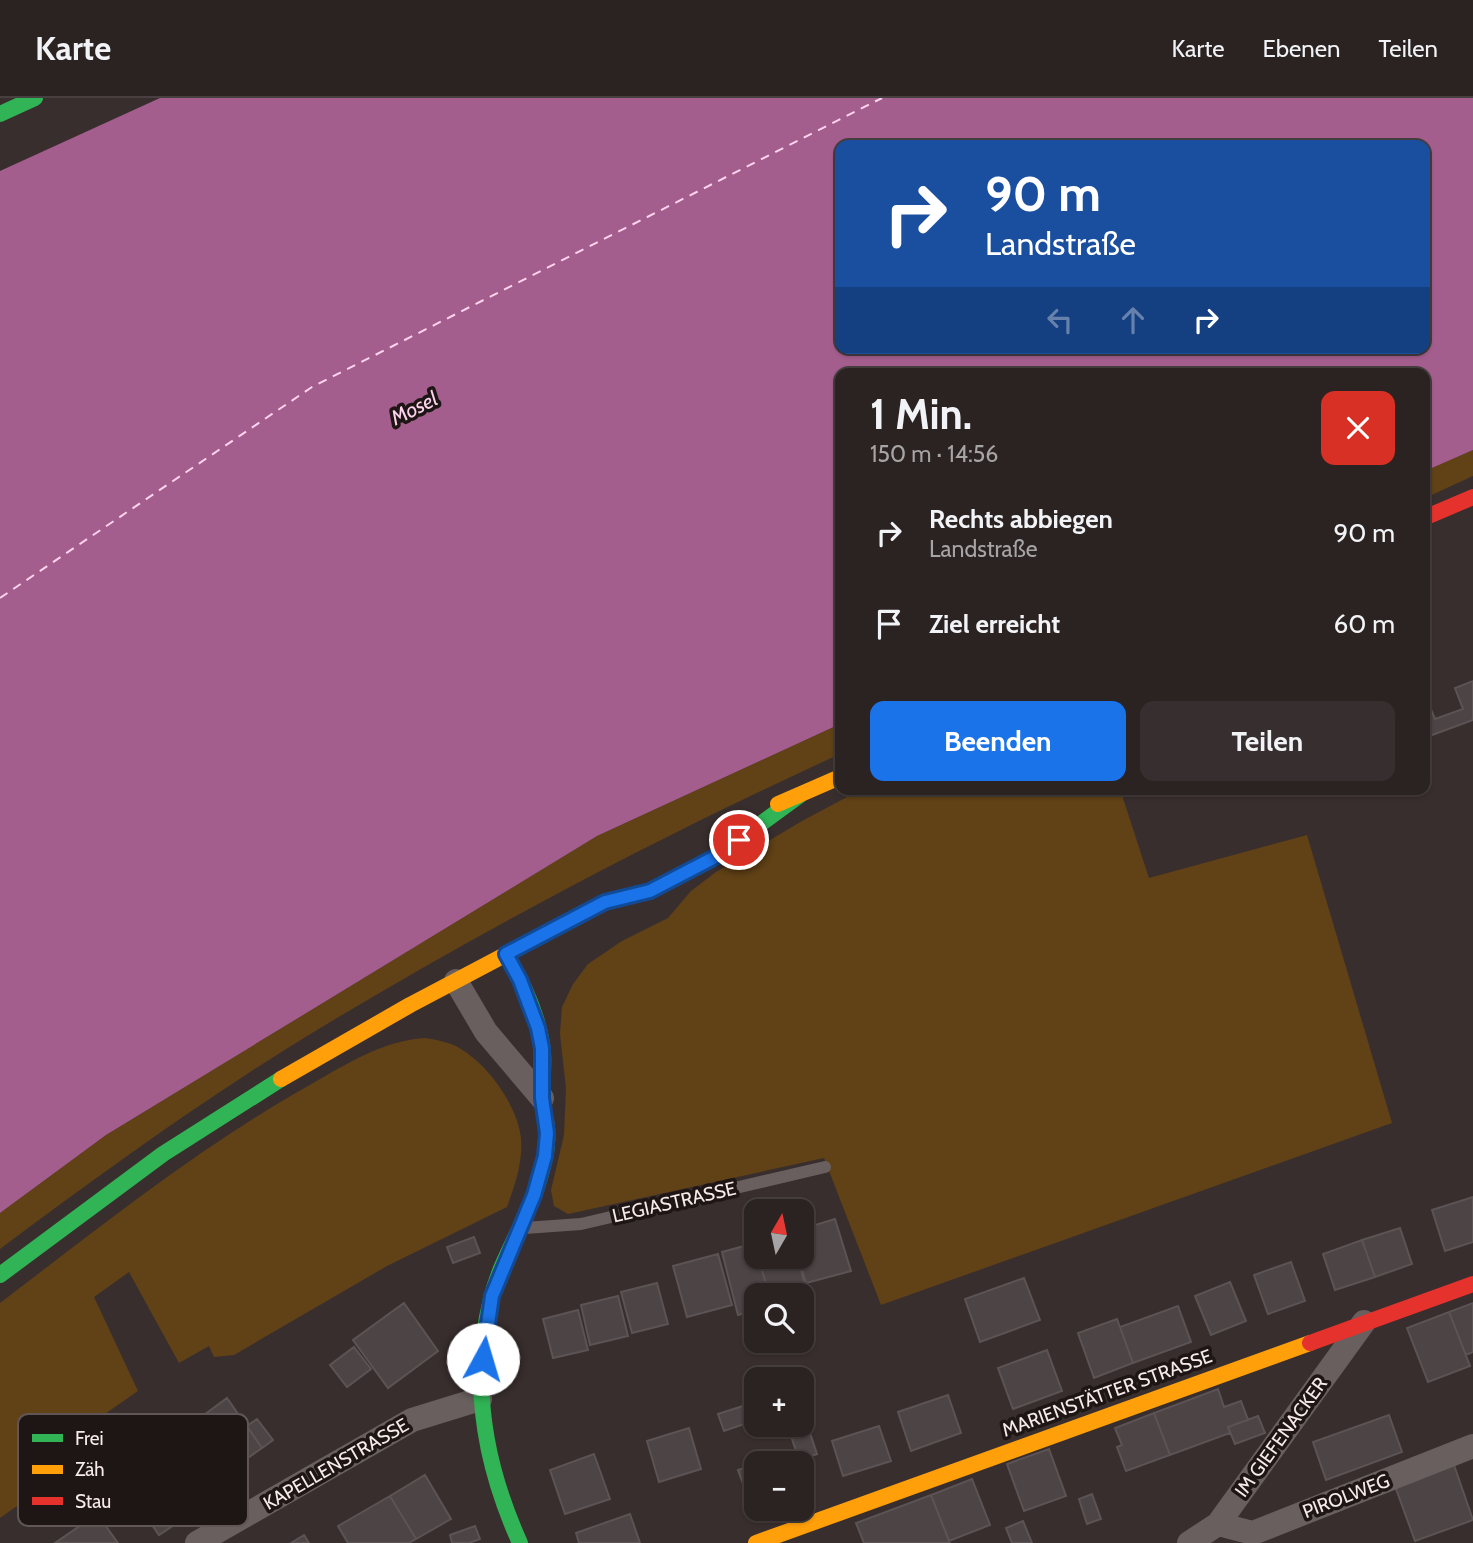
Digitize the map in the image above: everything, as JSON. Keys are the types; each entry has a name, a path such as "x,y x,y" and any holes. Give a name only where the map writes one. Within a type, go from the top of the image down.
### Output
{"street":[{"path":"0,114 36,98"},
{"path":"1430,515 1473,497"},
{"path":"742,818 835,779"},
{"path":"0,1275 110,1192 217,1118 323,1052 605,902 650,891 719,855 800,795"},
{"path":"605,902 630,877"},
{"path":"506,954 520,980 538,1028 544,1073 542,1098 547,1133 545,1156 534,1195 492,1296 480,1399 489,1457 507,1519 520,1543"},
{"path":"456,981 486,1032 542,1098"},
{"name":"MARIENSTÄTTER STRASSE","path":"756,1543 1473,1284"},
{"name":"IM GIEFENACKER","path":"1189,1543 1218,1524 1365,1322"},
{"name":"KAPELLENSTRASSE","path":"248,1514 412,1420 480,1399"},
{"name":"PIROLWEG","path":"1218,1524 1253,1533 1473,1446"},
{"name":"KAPELLENSTRASSE","path":"197,1543 227,1526"}],"lane":[{"name":"LEGIASTRASSE","path":"521,1228 581,1224 825,1167"}],"shaded area":[{"path":"1473,450 1473,476 1430,496 1430,468"},
{"path":"835,726 835,756 575,884 381,992 276,1055 196,1108 0,1249 0,1213 106,1135 597,836"},
{"path":"851,795 1122,795 1149,878 1307,835 1392,1123 881,1305 824,1158 568,1214 554,1206 551,1190 564,1135 566,1088 560,1034 562,1007 573,984 588,964 622,941 668,918 691,891 716,872"},
{"path":"425,1038 461,1049 482,1065 508,1100 518,1125 521,1156 507,1207 387,1266 234,1355 214,1357 209,1346 179,1363 129,1272 94,1297 138,1391 105,1414 18,1414 18,1505 0,1518 0,1303 150,1189 228,1135 364,1055 409,1040"}],"water":[{"name":"Mosel","path":"160,98 1473,98 1473,450 1430,469 1430,368 835,368 835,726 597,836 106,1135 0,1213 0,171"}],"building":[{"path":"1473,681 1473,720 1430,736 1430,707 1435,719 1463,709 1455,688"},
{"path":"1473,1197 1473,1242 1445,1251 1432,1210"},
{"path":"835,1219 851,1271 806,1283 802,1269 814,1269 814,1225"},
{"path":"1400,1228 1412,1264 1375,1277 1362,1240"},
{"path":"474,1237 480,1253 453,1263 447,1247"},
{"path":"1362,1240 1375,1277 1335,1290 1323,1254"},
{"path":"744,1246 744,1269 762,1269 766,1283 744,1283 744,1313 738,1315 722,1252"},
{"path":"718,1254 732,1305 687,1317 673,1266"},
{"path":"1291,1262 1305,1301 1268,1314 1254,1275"},
{"path":"762,1269 801,1269 805,1283 766,1283"},
{"path":"1024,1278 1040,1320 980,1342 965,1299"},
{"path":"1230,1282 1246,1321 1211,1335 1195,1296"},
{"path":"657,1283 668,1324 632,1333 621,1292"},
{"path":"618,1296 628,1336 590,1345 581,1305"},
{"path":"404,1303 438,1351 388,1388 353,1340"},
{"path":"1473,1303 1473,1352 1466,1355 1449,1312"},
{"path":"1178,1306 1191,1342 1133,1363 1120,1327"},
{"path":"578,1310 588,1350 553,1358 543,1319"},
{"path":"1449,1312 1470,1366 1428,1382 1407,1328"},
{"path":"1117,1319 1133,1363 1094,1378 1078,1333"},
{"path":"354,1347 371,1369 347,1387 330,1365"},
{"path":"1047,1350 1062,1391 1013,1409 998,1368"},
{"path":"1218,1389 1224,1407 1241,1401 1248,1420 1228,1427 1230,1433 1170,1455 1154,1413"},
{"path":"948,1395 961,1433 911,1451 898,1412"},
{"path":"227,1398 238,1414 205,1414"},
{"path":"744,1406 744,1424 724,1431 718,1414"},
{"path":"1154,1413 1170,1455 1126,1471 1117,1447 1122,1445 1115,1428"},
{"path":"1389,1415 1402,1452 1326,1480 1313,1442"},
{"path":"1258,1416 1265,1433 1235,1444 1228,1427"},
{"path":"257,1419 273,1440 262,1448 248,1425"},
{"path":"879,1426 891,1461 843,1476 832,1441"},
{"path":"248,1428 262,1448 248,1458"},
{"path":"689,1428 701,1469 659,1482 647,1441"},
{"path":"791,1437 811,1437 817,1454 814,1455 814,1451 796,1451"},
{"path":"1049,1449 1066,1496 1024,1511 1007,1464"},
{"path":"594,1454 610,1499 565,1514 550,1470"},
{"path":"1454,1465 1473,1520 1415,1541 1395,1486"},
{"path":"744,1468 744,1486 738,1470"},
{"path":"425,1475 451,1519 416,1539 390,1496"},
{"path":"972,1479 990,1525 949,1541 931,1495"},
{"path":"1092,1494 1101,1519 1087,1524 1079,1499"},
{"path":"931,1495 950,1543 864,1543 856,1523"},
{"path":"390,1496 416,1539 409,1543 348,1543 338,1526"},
{"path":"630,1514 640,1543 579,1543 576,1533"},
{"path":"1023,1521 1032,1543 1012,1543 1006,1528"},
{"path":"80,1526 106,1526 118,1543 55,1543"},
{"path":"153,1526 172,1526 159,1535"},
{"path":"475,1526 480,1539 469,1543 452,1543 450,1535"},
{"path":"304,1535 309,1543 291,1543"}],"ferry route":[{"path":"0,598 312,387 882,98"}],"traffic: fast":[{"path":"0,114 35,98"},
{"path":"638,894 650,891 718,855 800,795"},
{"path":"506,954 525,989 541,1040 542,1100 547,1136 536,1190 495,1285 485,1330 482,1361 482,1392 490,1454 508,1514 520,1543"},
{"path":"0,1275 163,1154 281,1079"}],"traffic: slow":[{"path":"778,804 835,779"},
{"path":"281,1079 410,1005 605,902 638,894"},
{"path":"756,1543 1310,1343"}],"traffic: jam":[{"path":"1430,515 1473,497"},
{"path":"1310,1343 1473,1284"}],"route":[{"path":"483,1359 492,1296 534,1195 542,1171 547,1133 542,1098 542,1048 538,1028 520,980 506,954 605,902 650,891 719,855 739,840"}]}
